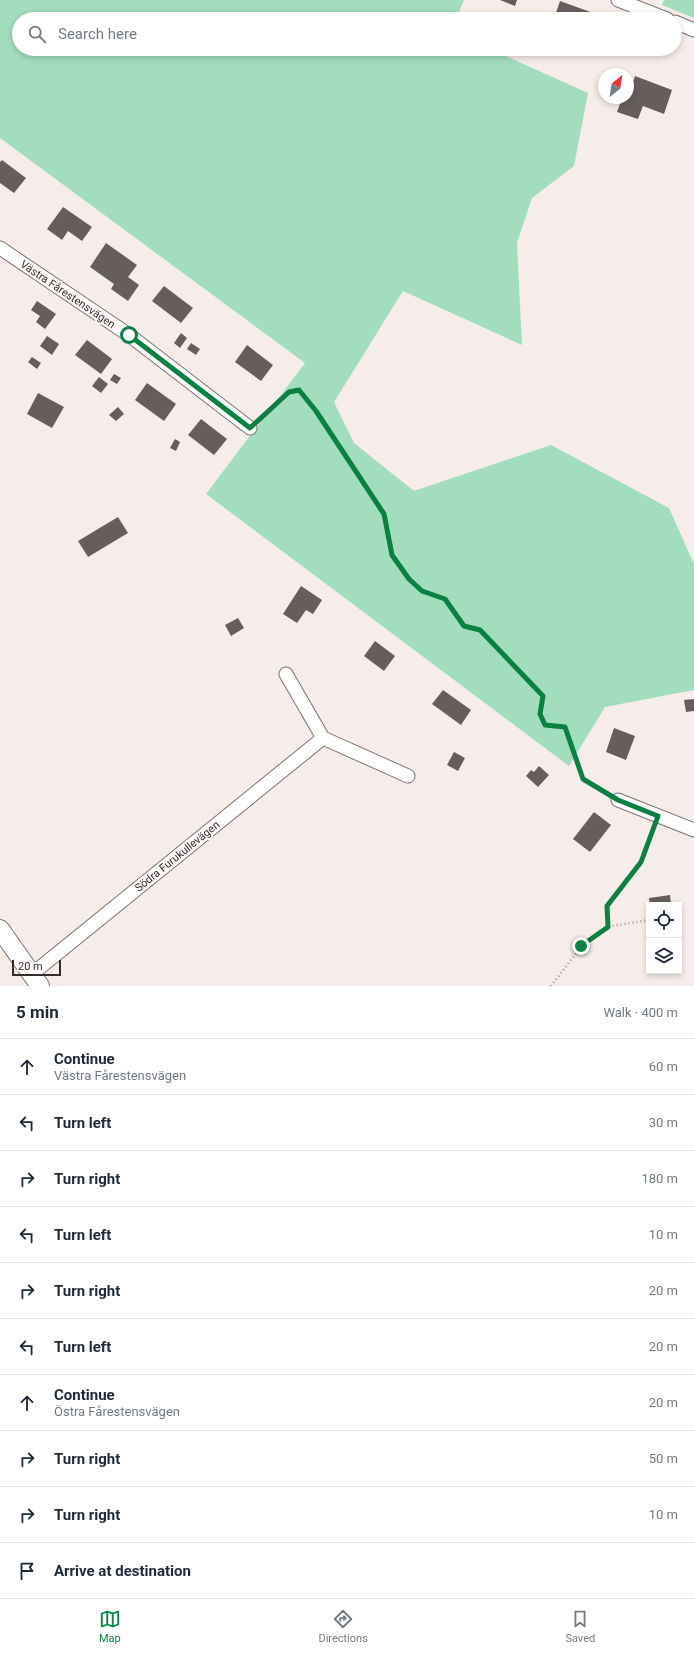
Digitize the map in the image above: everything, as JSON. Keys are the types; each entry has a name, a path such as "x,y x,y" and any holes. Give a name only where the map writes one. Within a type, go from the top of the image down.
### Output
{"street":[{"path":"618,0 649,12"},
{"path":"682,25 694,30"},
{"name":"Västra Fårestensvägen","path":"0,248 129,335 250,428"},
{"path":"286,674 323,738 408,776"},
{"name":"Södra Furukullevägen","path":"36,980 323,738"},
{"path":"618,800 694,830"},
{"path":"0,930 36,980"}],"path":[{"path":"250,428 289,392 299,390 316,411 384,514 392,555 409,579 422,591 445,599 464,626 480,630 543,696 540,714 545,725 565,727 583,779 618,800"},
{"path":"608,927 607,906 641,862 658,816"},
{"path":"551,986 581,946 608,927 646,921"}],"green space":[{"path":"0,0 464,0 459,12 12,12 12,56 506,56 588,93 574,166 532,198 517,243 522,345 403,291 334,402 354,443 414,491 551,445 669,508 694,564 694,690 605,707 569,766 206,494 305,363 0,138"},
{"path":"664,0 694,0 694,18 682,12 662,5"}],"building":[{"path":"500,0 517,0 515,6"},
{"path":"560,1 590,12 556,12"},
{"path":"635,76 672,90 664,114 643,106 638,119 617,112 620,104 634,104"},
{"path":"2,160 26,178 14,193 0,183 0,162"},
{"path":"63,207 92,227 82,241 68,231 62,240 47,229"},
{"path":"106,243 137,265 128,277 139,285 128,301 111,289 114,284 90,267"},
{"path":"164,286 193,308 181,323 152,301"},
{"path":"37,301 56,314 45,329 36,322 40,316 31,310"},
{"path":"181,333 187,338 180,348 174,343"},
{"path":"47,336 59,344 52,355 40,346"},
{"path":"87,340 112,359 101,374 75,355"},
{"path":"191,343 200,349 196,355 187,349"},
{"path":"247,345 273,365 261,381 235,362"},
{"path":"32,357 41,363 37,369 28,362"},
{"path":"114,374 121,378 117,384 110,380"},
{"path":"99,377 108,384 101,393 92,386"},
{"path":"147,383 176,404 164,421 135,400"},
{"path":"38,393 64,407 52,428 27,414"},
{"path":"118,407 124,414 116,421 109,415"},
{"path":"201,419 227,439 214,455 188,435"},
{"path":"175,439 180,442 176,451 170,448"},
{"path":"118,517 128,533 88,557 78,541"},
{"path":"301,586 322,600 313,614 306,610 297,623 283,614"},
{"path":"238,618 244,628 231,636 225,625"},
{"path":"375,641 395,656 384,671 364,656"},
{"path":"443,690 471,710 461,725 432,704"},
{"path":"694,699 694,711 686,712 684,700"},
{"path":"614,728 635,736 626,760 606,752"},
{"path":"454,752 465,758 458,771 447,765"},
{"path":"539,766 549,775 538,787 526,776 531,770 534,772"},
{"path":"594,812 611,825 590,852 573,839"},
{"path":"670,895 671,902 650,902 649,898"}],"route":[{"path":"129,335 250,428 289,392 299,390 316,411 384,514 392,555 409,579 422,591 445,599 464,626 480,630 543,696 540,714 545,725 565,727 583,779 618,800 658,816 641,862 607,906 608,927 581,946"}]}
